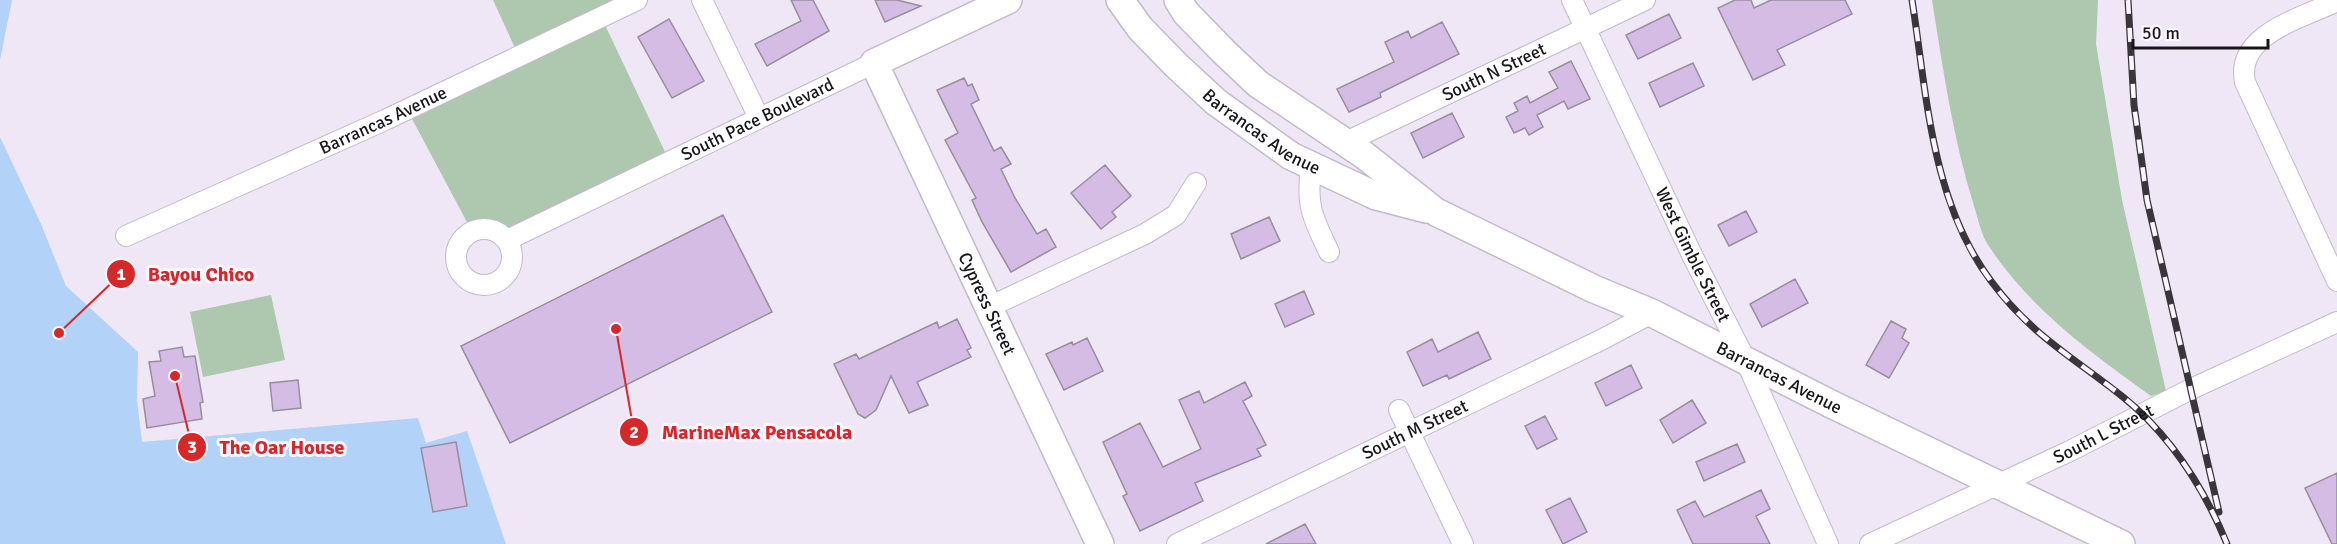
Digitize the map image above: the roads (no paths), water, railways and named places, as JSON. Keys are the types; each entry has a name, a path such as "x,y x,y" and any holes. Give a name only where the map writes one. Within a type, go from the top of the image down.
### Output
{"main road":[{"name":"South Pace Boulevard","path":"874,63 1008,0"},
{"name":"Barrancas Avenue","path":"1120,0 1140,28 1216,102 1291,156 1376,196 1436,212 1594,289 1652,313 1830,403 2121,544"},
{"name":"Barrancas Avenue","path":"1178,0 1209,36 1258,84 1364,155 1436,212"},
{"name":"Cypress Street","path":"874,63 1100,544"}],"street":[{"name":"Barrancas Avenue","path":"126,236 385,120 637,0"},
{"path":"702,0 759,118"},
{"name":"West Gimble Street","path":"1572,0 1693,256 1745,359 1828,544"},
{"name":"South N Street","path":"1344,143 1645,0"},
{"path":"2337,2 2259,38 2248,52 2243,72 2245,82 2337,281"},
{"name":"South Pace Boulevard","path":"507,240 874,63"},
{"path":"1311,166 1309,208 1329,252"},
{"path":"989,307 1145,234 1176,215 1196,183"},
{"name":"South M Street","path":"1177,544 1601,340 1652,313"},
{"name":"South L Street","path":"1870,544 2070,451 2189,390 2337,322"},
{"path":"1399,410 1463,544"}],"water":[{"path":"0,0 12,0 0,60"},
{"path":"0,137 41,224 66,286 138,352 137,400 142,442 418,418 426,443 467,431 506,544 0,544"}],"railway":[{"path":"1912,0 1935,146 1955,217 1971,250 1991,281 2021,316 2053,344 2123,397 2156,428 2196,483 2227,544"},
{"path":"2128,0 2134,105 2147,200 2219,512"}],"place":[{"name":"MarineMax Pensacola","path":"616,329"},
{"name":"Bayou Chico","path":"59,333"},
{"name":"The Oar House","path":"175,376"}]}
